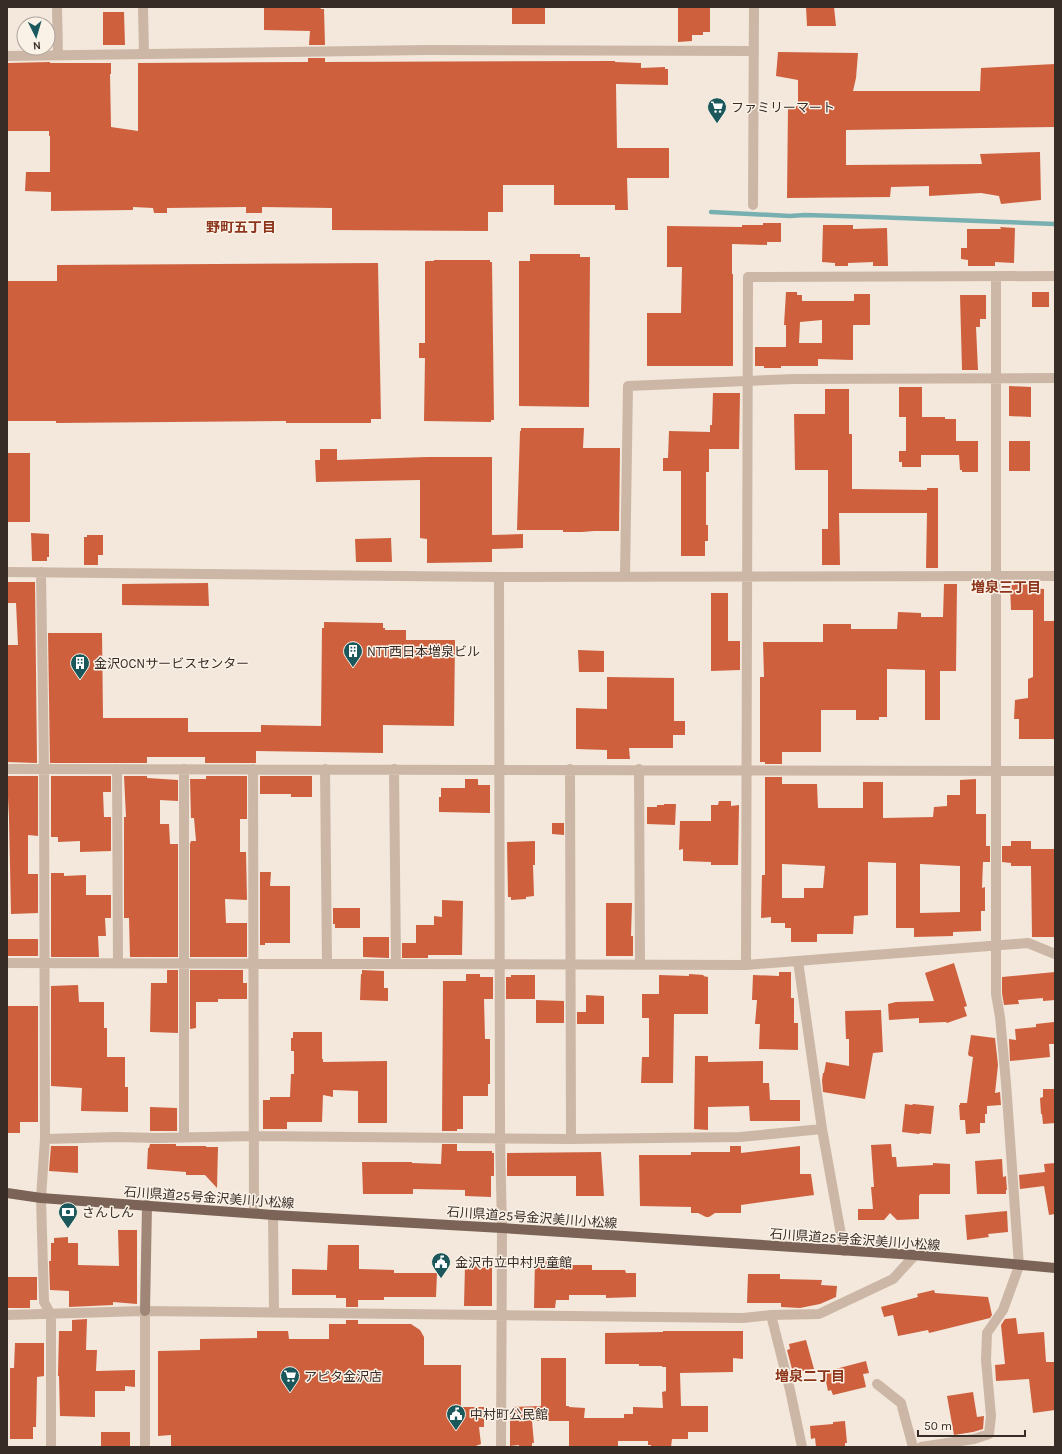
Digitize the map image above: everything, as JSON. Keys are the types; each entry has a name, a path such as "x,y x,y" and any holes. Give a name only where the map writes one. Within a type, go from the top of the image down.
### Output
{"main road":[{"name":"石川県道25号金沢美川小松線","path":"7,1193 42,1198 273,1215 502,1228 965,1259 1019,1266 1055,1268"}],"street":[{"path":"57,7 58,55"},
{"path":"143,7 144,54"},
{"path":"753,205 754,7"},
{"path":"7,56 426,50 754,51"},
{"path":"921,1447 974,1439 989,1434 991,1416 986,1360 987,1333 1003,1310 1019,1266 1006,1083 1000,1017 996,994 996,276"},
{"path":"746,966 748,277 1055,276"},
{"path":"625,577 628,386 748,380 1055,378"},
{"path":"7,572 499,577 1055,576"},
{"path":"42,572 45,1139 42,1198 44,1302 51,1315 51,1447"},
{"path":"499,577 502,1447"},
{"path":"7,768 1055,771"},
{"path":"117,769 118,963"},
{"path":"184,769 184,1137"},
{"path":"253,769 254,1213"},
{"path":"325,769 327,964"},
{"path":"394,769 396,964"},
{"path":"570,769 571,1139"},
{"path":"639,770 640,965"},
{"path":"7,963 746,966 1028,943 1055,954"},
{"path":"798,961 822,1129 844,1252"},
{"path":"45,1139 117,1136 571,1139 740,1137 822,1129"},
{"path":"145,1447 146,1205"},
{"path":"273,1215 274,1312"},
{"path":"7,1315 51,1315 145,1311 743,1318 771,1315 819,1314 893,1280 915,1256"},
{"path":"771,1315 790,1390 802,1447"},
{"path":"878,1384 901,1403 913,1447"}],"building":[{"path":"264,7 320,7 321,9 324,9 325,45 309,45 310,31 264,30"},
{"path":"512,7 545,7 545,24 512,24"},
{"path":"710,7 710,32 703,32 703,35 692,35 692,41 678,42 678,8"},
{"path":"806,7 834,7 836,26 807,26"},
{"path":"103,12 124,12 125,45 103,45"},
{"path":"778,52 858,53 856,78 853,91 980,91 981,68 1055,64 1055,127 846,130 846,165 982,164 980,154 1040,152 1041,200 1001,204 999,196 981,193 929,196 929,186 891,187 890,197 787,198 788,107 798,106 798,80 776,76"},
{"path":"308,58 325,58 325,62 615,61 641,63 641,68 665,67 665,69 668,69 668,85 616,84 617,148 669,148 669,178 627,178 628,210 615,210 615,205 554,205 554,185 503,185 503,212 488,212 488,231 332,230 332,208 262,207 262,213 246,213 246,207 167,208 167,213 154,213 153,208 133,207 133,210 51,211 51,192 25,191 26,172 50,172 50,136 49,131 7,131 7,63 111,63 111,127 138,131 138,63 308,62"},
{"path":"763,223 781,223 781,242 767,242 767,245 732,244 733,366 647,366 647,313 681,313 682,267 667,267 667,226 742,227 742,225 763,225"},
{"path":"823,225 853,225 853,229 887,228 888,266 873,266 873,262 848,263 848,266 835,266 835,263 822,262"},
{"path":"1000,227 1015,228 1014,263 995,262 995,266 968,266 968,260 961,259 961,248 967,248 967,229 1001,229"},
{"path":"530,254 580,254 580,257 590,257 589,407 519,406 519,261 530,261"},
{"path":"434,260 490,260 490,262 492,262 494,420 491,420 491,422 424,421 425,358 419,358 419,343 425,343 425,262"},
{"path":"378,263 381,419 371,419 371,423 286,423 286,421 56,423 56,421 7,421 7,281 57,281 57,265"},
{"path":"786,292 797,292 797,295 802,295 802,301 854,301 854,294 870,294 870,325 853,325 853,360 818,359 818,366 781,366 781,368 764,368 764,366 755,366 755,347 786,347 786,325 784,325","holes":["822,320 822,343 799,343 800,322"]},
{"path":"1032,292 1049,292 1049,307 1032,307"},
{"path":"960,295 986,295 986,319 980,319 980,327 976,327 978,370 962,370"},
{"path":"1009,386 1031,387 1031,417 1009,416"},
{"path":"899,387 922,387 922,417 945,417 945,419 956,419 956,441 978,441 978,472 962,472 962,470 960,470 959,455 921,455 921,467 902,467 902,462 899,462 899,451 906,451 906,417 899,417"},
{"path":"825,389 849,389 849,434 852,434 852,489 927,490 927,488 938,488 938,568 926,568 927,513 839,513 840,565 822,565 822,529 828,529 828,470 795,470 794,414 825,414"},
{"path":"713,393 740,393 739,449 709,449 709,472 706,472 706,525 708,525 708,541 705,541 705,556 681,556 681,471 663,471 663,458 668,458 669,431 710,432 710,425 712,425"},
{"path":"521,428 584,428 583,448 620,448 619,531 563,532 563,530 517,530"},
{"path":"1009,441 1030,441 1030,471 1009,471"},
{"path":"320,449 337,449 337,460 427,457 492,457 492,535 523,534 523,548 492,549 492,562 427,563 427,539 420,538 420,480 316,482 315,460 320,460"},
{"path":"7,453 30,453 30,522 7,522"},
{"path":"31,533 49,534 49,557 47,557 47,561 32,561"},
{"path":"87,535 103,535 103,555 98,555 98,565 84,565 84,537 87,537"},
{"path":"391,538 392,562 356,562 355,539"},
{"path":"7,582 35,582 37,763 7,762 7,645 18,645 16,603 7,603"},
{"path":"208,583 209,606 122,605 122,584"},
{"path":"944,584 957,584 956,671 940,671 940,720 925,720 925,670 887,669 887,717 879,717 879,720 856,720 856,710 821,710 821,752 782,752 782,764 765,764 765,762 760,762 760,677 764,677 763,642 823,642 823,624 851,624 851,629 897,629 898,612 921,613 921,617 943,617"},
{"path":"1031,584 1031,588 1044,589 1044,621 1055,621 1055,739 1019,739 1019,719 1014,719 1015,700 1028,698 1028,679 1033,677 1033,610 1011,610 1010,585"},
{"path":"711,593 728,593 728,641 740,641 740,670 711,671"},
{"path":"324,622 383,623 383,628 385,628 385,630 406,630 406,640 455,640 454,726 383,725 383,753 256,751 256,763 205,763 205,757 147,757 147,763 50,763 48,633 102,633 103,718 188,718 188,732 261,732 261,725 321,726 322,628 324,628"},
{"path":"578,650 604,651 604,672 579,672"},
{"path":"607,677 674,678 674,721 685,721 685,735 673,735 673,748 629,748 630,759 607,759 607,750 576,749 576,708 607,709"},
{"path":"7,776 38,776 38,836 28,835 28,874 38,874 38,913 11,914"},
{"path":"51,776 111,776 111,792 103,792 104,817 111,817 111,851 80,852 80,841 58,842 58,837 51,837"},
{"path":"124,776 147,776 147,778 178,780 178,801 160,800 160,824 169,824 170,844 178,844 178,957 130,957 129,918 124,918 124,817 126,817"},
{"path":"206,776 247,776 247,819 240,819 240,852 246,852 247,900 225,899 226,923 247,923 247,957 190,957 190,844 191,841 196,841 194,818 191,818 190,779 206,779"},
{"path":"260,776 312,776 312,797 291,797 291,794 260,794"},
{"path":"765,777 782,777 782,784 817,784 818,808 863,808 863,782 883,782 883,818 933,817 934,807 947,806 947,795 960,795 960,780 976,779 976,814 986,814 986,846 990,846 990,862 983,862 982,888 985,887 985,911 981,911 981,931 953,932 953,936 914,937 914,928 896,928 896,863 868,862 868,915 854,916 853,934 817,934 817,942 791,942 791,928 785,928 785,923 771,923 771,917 761,918 762,875 765,875","holes":["782,864 825,866 823,888 804,888 804,898 782,898","920,864 960,866 960,912 920,913"]},
{"path":"465,779 478,779 478,785 490,785 490,813 439,812 439,797 441,797 441,788 465,788"},
{"path":"719,801 731,801 731,806 739,805 738,865 711,865 711,862 683,861 683,849 679,850 680,821 711,821 711,805 718,805"},
{"path":"676,804 675,825 647,824 647,807 657,807 657,805"},
{"path":"552,823 564,823 564,835 552,834"},
{"path":"535,841 535,865 533,865 534,896 526,897 526,899 511,900 511,897 508,897 507,842"},
{"path":"1011,841 1031,841 1031,849 1055,849 1055,937 1032,937 1031,866 1011,866 1011,863 1002,862 1002,846 1011,846"},
{"path":"260,872 271,872 270,886 290,886 290,943 265,943 265,945 260,945"},
{"path":"51,873 64,873 64,876 86,875 86,895 111,895 111,918 105,918 106,936 98,936 99,957 51,957"},
{"path":"442,900 463,901 462,955 428,955 428,958 402,958 402,943 416,943 416,925 434,925 434,916 442,917"},
{"path":"606,903 632,903 631,936 633,936 633,956 606,956"},
{"path":"333,908 360,908 360,928 335,928 335,924 333,924"},
{"path":"363,937 389,937 389,958 363,957"},
{"path":"7,939 38,939 38,956 7,956"},
{"path":"954,963 967,1006 964,1007 967,1016 947,1023 919,1023 919,1018 889,1020 888,1004 896,1002 934,1001 925,973"},
{"path":"167,970 178,970 178,1033 150,1032 151,983 167,983"},
{"path":"190,970 243,970 243,983 247,983 247,999 218,999 218,1002 196,1002 196,1028 190,1029"},
{"path":"362,970 384,971 384,988 388,988 388,1001 360,1000"},
{"path":"779,972 791,972 791,998 794,998 794,1023 798,1023 798,1050 759,1049 760,1024 755,1024 757,1000 752,1000 753,975 779,976"},
{"path":"1055,972 1055,1000 1043,1001 1043,998 1018,1000 1019,1004 1004,1005 1002,977"},
{"path":"466,974 480,974 480,977 493,977 493,999 484,999 485,1039 490,1039 490,1084 488,1084 488,1096 463,1096 463,1129 457,1129 457,1131 442,1131 443,981 466,981"},
{"path":"689,974 704,975 703,976 708,977 708,1014 674,1014 673,1083 641,1083 642,1057 649,1057 649,1018 642,1018 642,994 659,994 659,975 689,976"},
{"path":"511,975 535,975 535,999 506,999 506,977 511,977"},
{"path":"78,985 79,1002 104,1002 104,1028 107,1028 107,1057 125,1057 125,1087 128,1087 128,1112 81,1111 82,1088 51,1086 51,986"},
{"path":"586,995 604,996 604,1024 577,1024 577,1012 586,1012"},
{"path":"536,1000 564,1001 564,1023 536,1023"},
{"path":"7,1006 38,1006 38,1122 20,1122 20,1133 7,1133"},
{"path":"881,1010 883,1052 873,1053 865,1099 823,1092 822,1080 826,1062 849,1066 849,1039 846,1039 845,1011"},
{"path":"1054,1022 1055,1044 1049,1044 1050,1057 1010,1061 1009,1039 1016,1040 1015,1029 1036,1027 1036,1024"},
{"path":"293,1032 322,1032 323,1062 387,1061 387,1123 358,1123 358,1091 333,1090 333,1097 323,1095 322,1122 287,1122 287,1129 263,1129 263,1100 270,1100 270,1097 290,1097 291,1074 294,1074 294,1051 291,1051 291,1038 293,1038"},
{"path":"971,1035 995,1038 998,1065 995,1093 1000,1092 1001,1105 987,1106 985,1123 980,1123 980,1133 966,1134 965,1120 960,1120 959,1105 960,1103 967,1103 973,1057 969,1056 968,1054"},
{"path":"695,1056 708,1056 708,1062 763,1061 763,1083 769,1083 770,1100 800,1100 800,1121 750,1121 749,1106 708,1107 708,1130 694,1129"},
{"path":"1043,1089 1055,1089 1055,1123 1043,1124 1040,1098 1043,1097"},
{"path":"905,1104 934,1106 931,1134 902,1132"},
{"path":"150,1107 177,1108 177,1131 150,1131"},
{"path":"150,1144 218,1147 217,1188 205,1175 186,1175 186,1172 147,1169 148,1148"},
{"path":"442,1144 457,1144 457,1151 492,1151 492,1153 494,1153 494,1176 491,1176 491,1197 465,1196 465,1190 413,1189 413,1194 363,1194 362,1162 412,1162 441,1164"},
{"path":"891,1144 892,1157 896,1157 897,1167 933,1165 933,1163 950,1164 950,1194 920,1194 919,1219 897,1220 890,1213 884,1220 858,1220 858,1209 873,1209 871,1187 874,1187 871,1145"},
{"path":"51,1146 78,1146 78,1173 49,1171"},
{"path":"730,1146 741,1146 741,1153 800,1146 800,1174 811,1174 814,1195 741,1205 741,1213 715,1213 709,1217 698,1213 691,1213 691,1207 640,1206 639,1155 691,1155 691,1152 730,1152"},
{"path":"601,1152 604,1196 576,1196 576,1176 507,1176 507,1153"},
{"path":"1002,1159 1003,1177 1006,1176 1006,1194 977,1194 975,1161"},
{"path":"1055,1163 1055,1214 1049,1215 1044,1186 1020,1189 1019,1175 1045,1172 1044,1164"},
{"path":"1007,1211 1008,1232 988,1234 989,1237 967,1240 965,1215"},
{"path":"118,1230 137,1230 137,1304 113,1302 113,1305 69,1307 69,1291 50,1290 49,1261 51,1261 51,1243 54,1243 54,1238 68,1237 68,1243 78,1243 78,1265 119,1266"},
{"path":"328,1245 359,1245 359,1269 394,1270 394,1273 437,1273 436,1297 384,1297 384,1300 358,1300 358,1307 346,1307 346,1298 336,1298 336,1295 292,1295 292,1269 327,1270"},
{"path":"535,1260 569,1261 569,1265 592,1265 592,1270 625,1270 626,1273 636,1273 636,1297 606,1298 606,1295 569,1295 569,1300 556,1300 555,1308 534,1308"},
{"path":"465,1266 492,1267 492,1306 464,1306"},
{"path":"748,1274 780,1274 780,1279 822,1280 821,1285 837,1286 836,1297 820,1304 800,1308 781,1307 781,1303 747,1303"},
{"path":"7,1277 37,1277 37,1300 30,1300 30,1308 7,1308"},
{"path":"934,1290 935,1293 988,1297 992,1315 990,1318 929,1333 928,1330 898,1336 893,1315 884,1317 881,1307 918,1297 917,1294"},
{"path":"1016,1318 1018,1334 1044,1332 1046,1362 1055,1362 1055,1410 1033,1413 1029,1379 996,1381 995,1365 1005,1364 1001,1325 1005,1319"},
{"path":"87,1319 86,1350 97,1350 96,1371 135,1370 135,1387 125,1386 125,1391 95,1391 95,1417 60,1416 58,1376 59,1331 72,1331 72,1320"},
{"name":"アピタ金沢店","path":"346,1320 358,1320 358,1324 411,1324 420,1330 424,1337 424,1365 461,1365 461,1407 484,1407 484,1427 479,1427 481,1444 473,1447 171,1447 171,1435 158,1436 158,1351 200,1350 200,1339 257,1338 257,1331 288,1331 289,1339 329,1339 329,1324 346,1324"},
{"path":"743,1331 743,1359 733,1358 733,1372 680,1373 681,1406 708,1406 708,1432 688,1432 688,1439 672,1439 671,1447 651,1447 651,1445 648,1445 648,1441 618,1441 618,1447 569,1447 569,1421 532,1421 534,1443 532,1443 532,1447 519,1447 519,1445 510,1446 510,1416 512,1416 512,1407 541,1406 541,1358 566,1358 566,1406 585,1408 584,1418 624,1418 624,1414 633,1414 633,1407 663,1408 662,1392 666,1391 666,1367 639,1366 639,1364 605,1364 605,1333"},
{"path":"806,1340 814,1369 793,1373 787,1350 790,1349 789,1344"},
{"path":"15,1343 44,1343 44,1376 37,1377 36,1427 33,1427 33,1439 10,1439 10,1368 14,1368"},
{"path":"866,1361 869,1373 863,1374 866,1387 833,1395 831,1390 828,1391 824,1372"},
{"path":"973,1392 977,1417 984,1416 983,1429 954,1435 947,1396"},
{"path":"845,1421 847,1443 845,1443 845,1447 816,1447 815,1438 811,1439 810,1426 833,1424 833,1422"},
{"path":"101,1432 130,1432 130,1447 101,1447"}],"waterway":[{"path":"711,212 790,216 873,217 1055,224"}],"place":[{"name":"ファミリーマート","path":"717,124"},
{"name":"NTT西日本増泉ビル","path":"353,668"},
{"name":"金沢OCNサービスセンター","path":"80,680"},
{"name":"さんしん","path":"68,1229"},
{"name":"金沢市立中村児童館","path":"441,1279"},
{"name":"アピタ金沢店","path":"290,1393"},
{"name":"中村町公民館","path":"456,1431"}],"district":[{"name":"野町五丁目","path":"241,227"},
{"name":"増泉三丁目","path":"1006,587"},
{"name":"増泉二丁目","path":"810,1376"}]}
